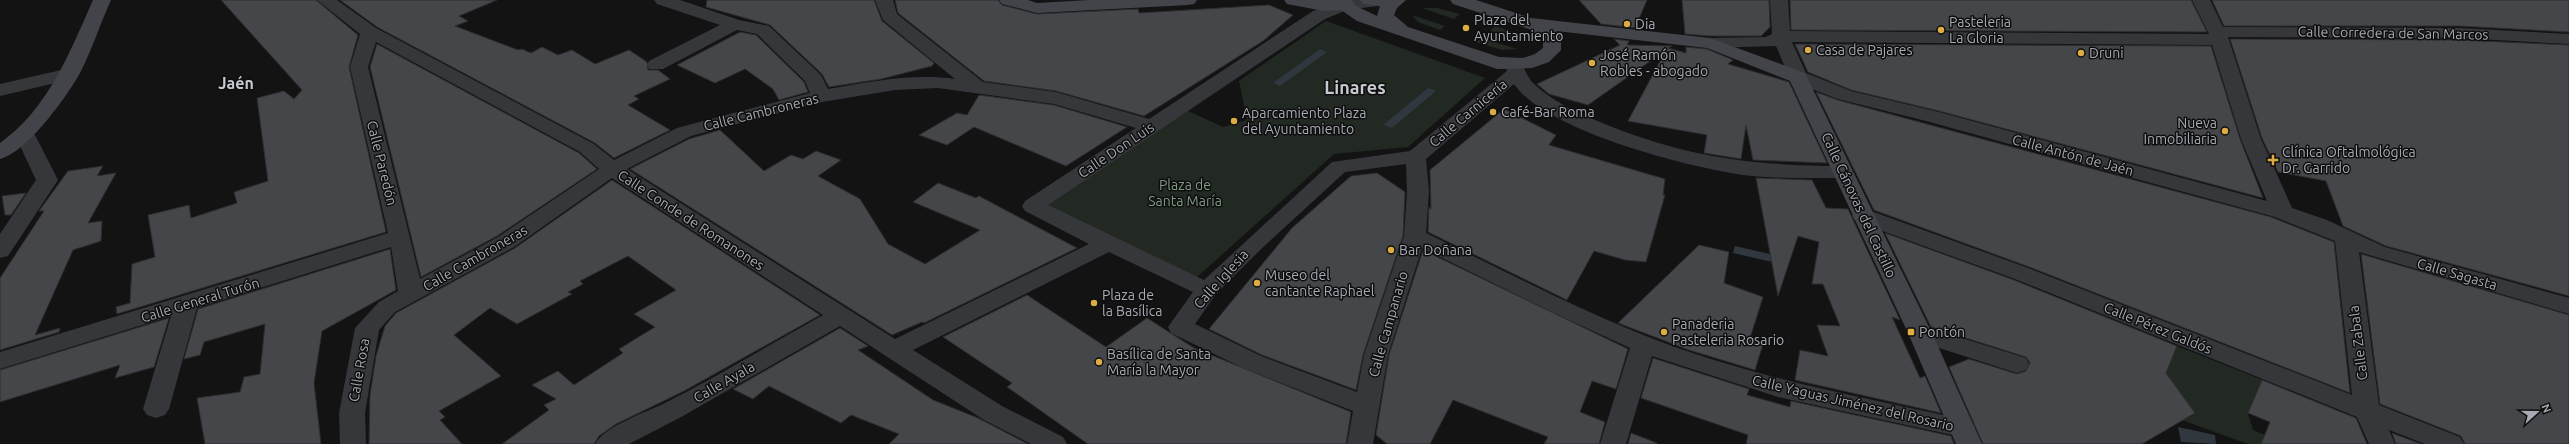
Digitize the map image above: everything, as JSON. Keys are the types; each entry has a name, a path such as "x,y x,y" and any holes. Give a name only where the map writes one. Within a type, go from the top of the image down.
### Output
{"street":[{"path":"0,153 24,135 70,74 102,0"},
{"name":"Calle Conde de Romanones","path":"326,0 370,32 587,148 612,169 839,316 993,413 1054,444"},
{"path":"663,0 734,24 763,30 814,79 821,96"},
{"path":"884,0 888,16 976,86"},
{"path":"1008,0 1037,8 1188,0"},
{"path":"1293,0 1321,6 1343,2 1385,1 1386,18 1392,25 1408,33"},
{"path":"1460,0 1530,23 1550,34 1553,40 1552,50 1537,60 1514,69"},
{"path":"1779,0 1781,36 1798,77"},
{"path":"2201,0 2218,36 2251,139 2283,212"},
{"path":"1343,2 1363,17 1514,69 1535,95 1563,112 1612,135 1643,146 1729,167 1786,172 1843,172"},
{"name":"Calle Don Luis","path":"1208,289 1190,283 1115,246 1107,244 1033,206 1150,126 1319,15 1343,2"},
{"path":"1530,23 1710,43 1798,77"},
{"path":"656,64 734,24"},
{"name":"Calle Paredón","path":"370,32 358,67 400,237 411,295"},
{"name":"Calle Corredera de San Marcos","path":"1710,43 1770,42 1781,36 2218,36 2459,32 2569,39"},
{"name":"Calle Carnicería","path":"1416,157 1514,69"},
{"path":"0,90 70,74"},
{"name":"Calle Antón de Jaén","path":"1798,77 1845,95 1932,116 2283,212 2319,225 2346,239"},
{"name":"Calle Cánovas del Castillo","path":"1798,77 1920,333 1966,436"},
{"name":"Calle Cambroneras","path":"411,295 506,242 612,169 684,132 821,96 912,83 938,82 1056,98 1150,126"},
{"path":"0,251 47,180 24,135"},
{"name":"Calle Campanario","path":"1361,444 1376,355 1415,236 1418,192 1416,157"},
{"name":"Calle Iglesia","path":"1367,406 1252,362 1180,327 1208,289 1252,245 1339,166 1416,157"},
{"name":"Calle Pérez Galdós","path":"1863,216 2023,274 2451,444"},
{"name":"Calle Yaguas Jiménez del Rosario","path":"1415,236 1564,309 1643,344 1778,388 1966,436"},
{"name":"Calle General Turón","path":"0,361 400,237"},
{"name":"Calle Sagasta","path":"2346,239 2377,252 2569,306"},
{"name":"Calle Zabala","path":"2346,239 2367,411 2382,444"},
{"path":"893,350 1107,244"},
{"name":"Calle Rosa","path":"353,444 352,413 367,328 387,307 411,295"},
{"path":"156,409 186,304"},
{"name":"Calle Ayala","path":"608,444 635,428 674,410 839,316"},
{"path":"1920,333 2017,364"},
{"path":"1613,444 1643,344"}],"green space":[{"path":"1422,8 1437,8 1460,14 1454,19"},
{"path":"1412,15 1445,26 1440,30 1418,22"},
{"name":"Plaza de Santa María","path":"1326,21 1485,78 1408,147 1334,154 1197,277 1045,205 1184,109 1223,127 1247,120 1239,81"},
{"path":"1495,26 1518,34 1524,42 1490,31"},
{"path":"1482,38 1517,49 1502,50 1476,42"},
{"path":"2177,346 2263,380 2248,414 2253,430 2265,435 2261,444 2248,444 2182,420 2194,413 2166,373"}],"shaded area":[{"path":"1320,49 1327,52 1280,86 1273,83"},
{"path":"1428,88 1436,91 1392,128 1383,125"},
{"path":"1735,246 1774,255 1772,262 1733,253"},
{"path":"2178,427 2215,435 2216,444 2181,442"}],"building":[{"path":"221,0 316,0 358,35 349,67 386,232 117,314 116,307 130,303 132,264 155,257 148,215 189,205 191,218 237,203 234,192 268,181 257,98 284,91 294,99 302,90"},
{"path":"340,0 497,0 459,16 468,21 455,26 518,50 522,49 531,53 542,47 558,55 572,50 595,64 629,50 647,62 648,70 658,70 670,79 634,96 639,99 628,105 670,130 614,158 595,143 377,27"},
{"path":"707,0 874,0 882,21 934,63 932,66 881,79 829,87 822,74 770,25 706,7"},
{"path":"895,0 998,0 1002,5 1037,14 1138,9 1139,13 1269,5 1293,15 1263,41 1144,116 1056,91 984,81 898,13"},
{"path":"1579,0 1647,0 1635,28 1601,24"},
{"path":"1682,0 1769,0 1770,27 1761,36 1710,36 1685,34"},
{"path":"1790,0 2191,0 2207,32 1791,30"},
{"path":"2212,0 2569,0 2569,32 2459,26 2224,26"},
{"path":"740,32 756,35 804,82 808,92 779,100 773,89 745,69 715,83 677,65"},
{"path":"1614,39 1629,41 1627,45 1672,46 1668,48 1686,53 1686,47 1707,49 1733,60 1728,64 1789,82 1827,163 1753,160 1746,125 1741,159 1704,153 1707,135 1628,121 1666,50 1588,105 1549,94 1537,84 1620,45"},
{"path":"2230,39 2459,40 2569,45 2569,296 2386,246 2343,226 2326,181 2278,172 2262,138"},
{"path":"377,44 579,153 597,169 497,236 421,277 370,67"},
{"path":"1795,44 2211,46 2240,139 2263,198 1939,111 1851,90 1808,72"},
{"path":"1816,92 1838,100 2271,217 2334,242 2350,393 2032,268 1874,210"},
{"path":"979,95 1054,105 1127,127 1066,166 974,127 947,145 919,135 957,113 967,115"},
{"path":"1504,109 1556,135 1549,145 1665,179 1663,195 1665,195 1646,262 1625,260 1594,251 1567,300 1428,232 1429,207 1431,209 1430,170"},
{"path":"720,130 764,171 791,155 803,159 816,151 841,160 818,176 860,199 888,244 925,264 980,230 913,202 938,183 976,198 979,196 1077,248 924,323 922,322 892,335 630,169 689,139"},
{"path":"103,166 97,176 116,173 88,223 102,221 101,241 73,250 35,335 60,328 59,332 0,350 0,278 44,211 39,211 68,171"},
{"path":"1377,173 1405,192 1403,236 1363,355 1356,390 1262,355 1209,329 1292,228 1351,176"},
{"path":"1756,178 1812,180 1826,208 1848,209 1900,320 1892,317 1920,378 1925,376 1941,413 1795,380 1800,350 1828,356 1817,325 1840,326 1823,284 1812,284 1819,242 1798,236 1778,296"},
{"path":"612,180 820,315 684,391 616,424 599,436 594,444 502,444 549,410 544,405 556,399 532,385 558,371 574,385 623,353 619,349 655,327 634,314 676,290 628,256 580,281 583,284 568,292 572,294 517,324 490,308 454,335 501,376 439,411 445,417 440,420 462,444 369,444 370,395 376,356 385,326 396,313 515,248"},
{"path":"26,193 11,215 5,215 2,196"},
{"path":"1885,233 2014,280 2177,346 2166,373 2195,413 2142,444 1983,444 1949,367 1969,359 2017,374 2026,371 2030,363 2026,357 1931,327"},
{"path":"1699,245 1729,252 1724,283 1763,297 1750,338 1764,341 1755,370 1689,350 1618,323"},
{"path":"390,249 396,290 322,331 314,383 321,444 205,444 197,398 240,392 244,377 260,374 265,324 204,342 200,355 184,359 198,309"},
{"path":"1423,250 1628,349 1616,389 1592,381 1580,412 1605,422 1599,444 1544,444 1548,437 1453,400 1430,444 1387,444 1376,435 1389,355"},
{"path":"2361,254 2569,315 2569,444 2465,444 2461,436 2380,404"},
{"name":"Basílica de Santa María la Mayor","path":"1027,295 1106,347 1147,318 1194,348 1351,412 1346,444 1088,444 1007,387 1012,383 943,337"},
{"path":"169,318 154,367 115,378 120,365 0,402 0,370"},
{"path":"840,328 868,346 858,350 933,400 978,418 1028,444 889,444 899,434 851,415 841,423 769,386 753,399 733,389"},
{"path":"1653,358 1749,389 1747,395 1790,407 1791,401 1951,436 1954,444 1746,444 1748,435 1641,398"},
{"path":"2262,380 2356,418 2367,444 2261,444 2270,422 2248,413"},
{"path":"1631,433 1657,443 1657,444 1628,444"},
{"path":"2392,433 2421,444 2396,444"}],"place":[{"name":"Dia","path":"1627,24"},
{"name":"Plaza del Ayuntamiento","path":"1466,28"},
{"name":"Pasteleria La Gloria","path":"1941,30"},
{"name":"Casa de Pajares","path":"1808,50"},
{"name":"Druni","path":"2081,53"},
{"name":"José Ramón Robles - abogado","path":"1592,63"},
{"name":"Café-Bar Roma","path":"1493,112"},
{"name":"Aparcamiento Plaza del Ayuntamiento","path":"1234,121"},
{"name":"Nueva Inmobiliaria","path":"2225,131"},
{"name":"Clínica Oftalmológica Dr. Garrido","path":"2273,160"},
{"name":"Bar Doñana","path":"1391,250"},
{"name":"Museo del cantante Raphael","path":"1257,283"},
{"name":"Plaza de la Basílica","path":"1094,303"},
{"name":"Panaderia Pasteleria Rosario","path":"1664,332"},
{"name":"Pontón","path":"1911,332"},
{"name":"Basílica de Santa María la Mayor","path":"1099,362"}],"district":[{"name":"Jaén","path":"236,83"},
{"name":"Linares","path":"1355,88"}]}
